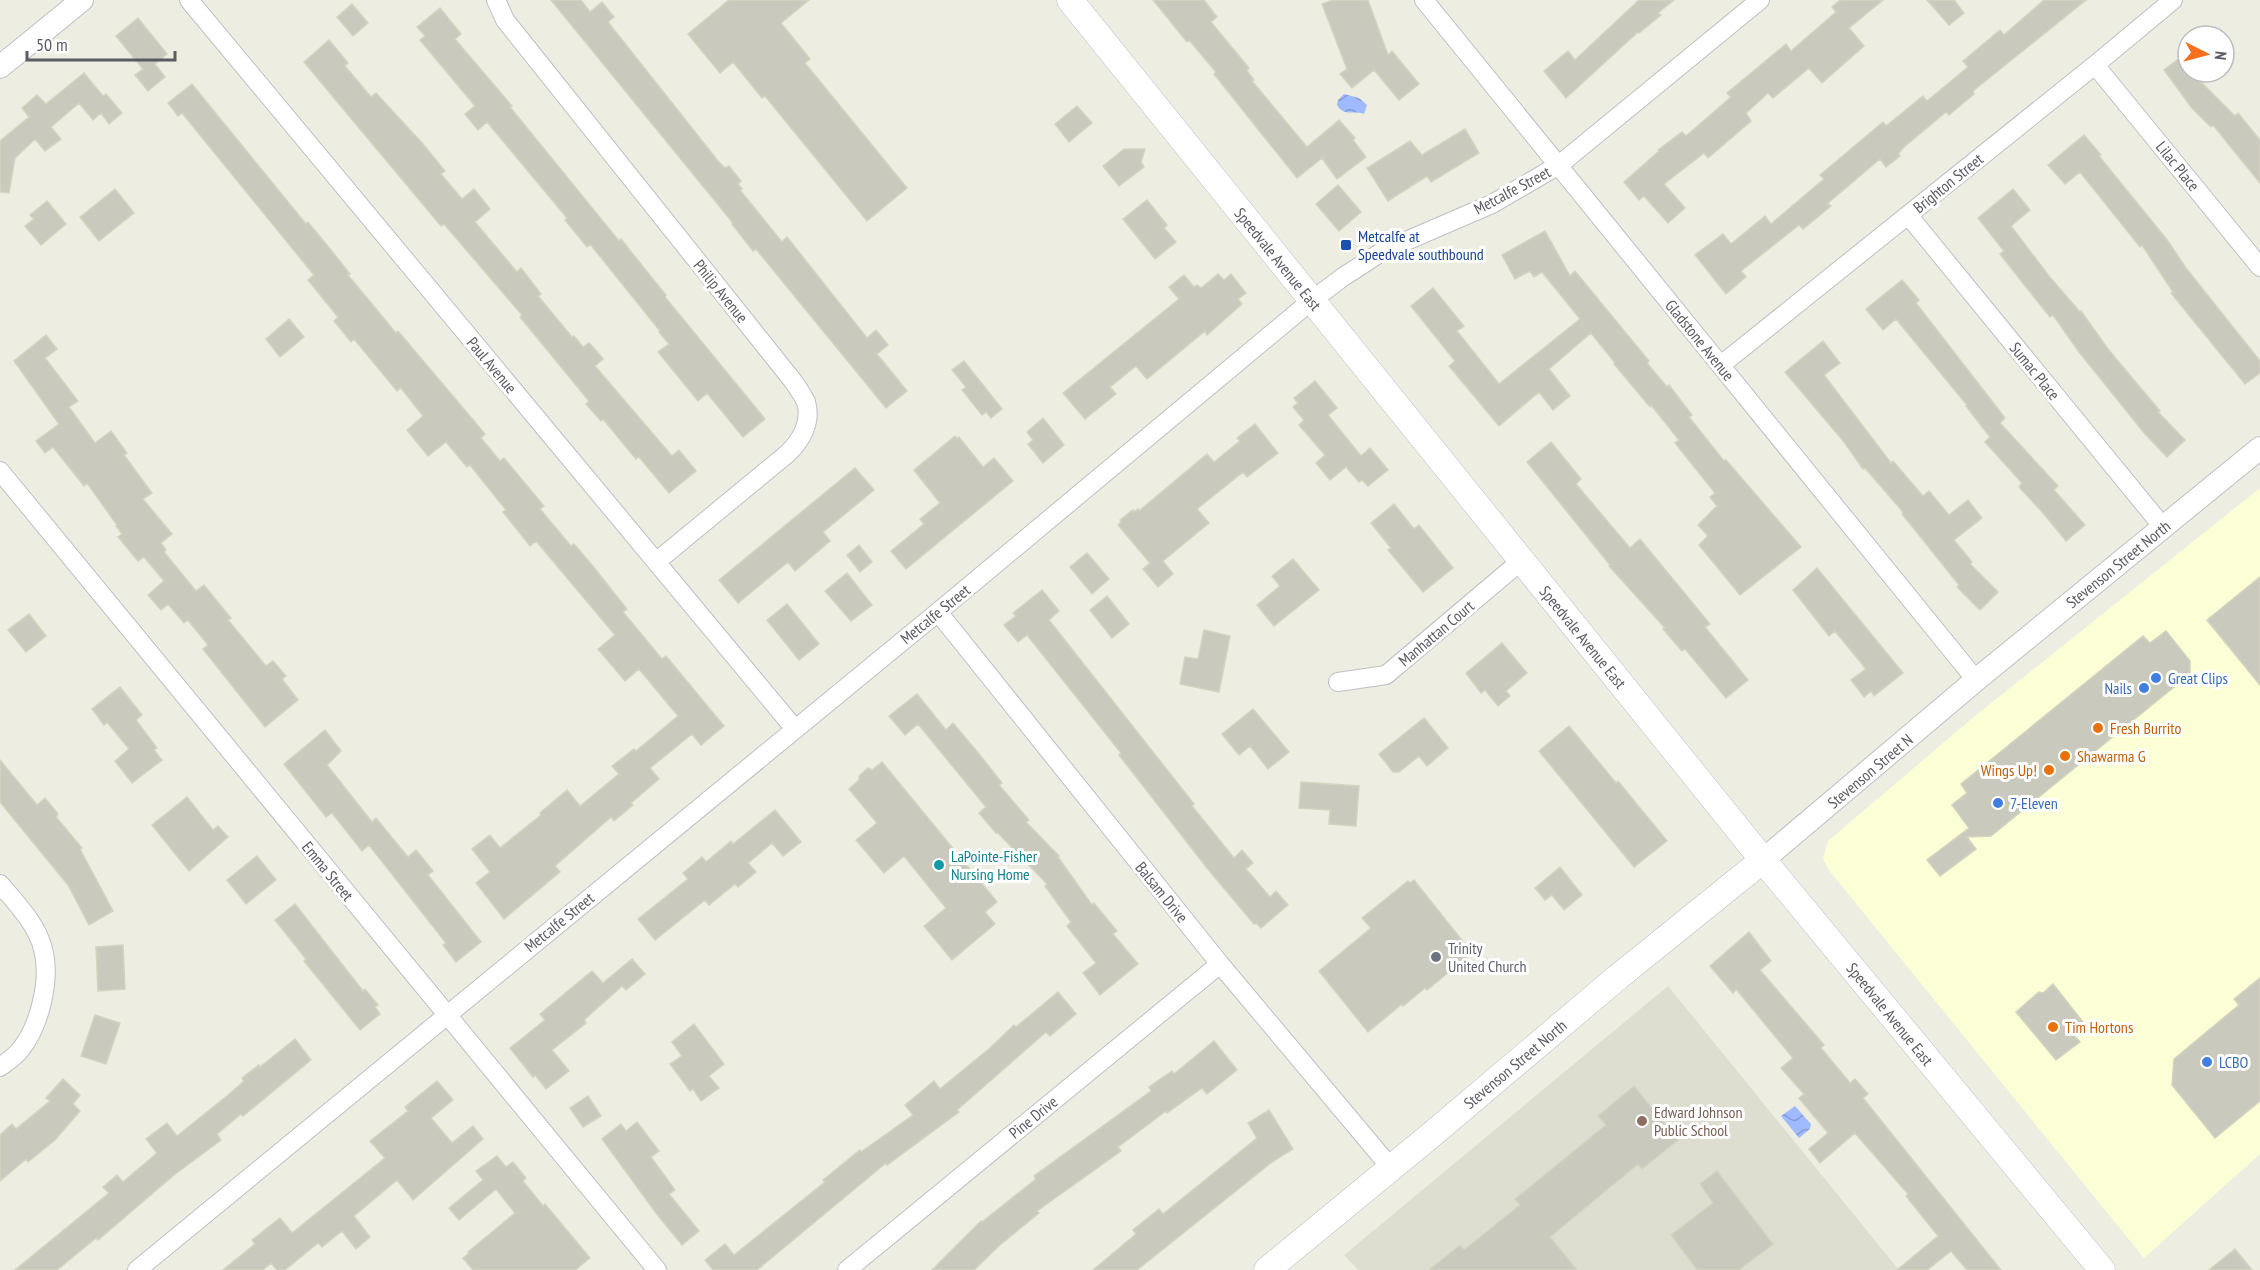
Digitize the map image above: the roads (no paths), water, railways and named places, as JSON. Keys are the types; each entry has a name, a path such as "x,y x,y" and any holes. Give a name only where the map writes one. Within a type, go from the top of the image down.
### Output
{"main road":[{"name":"Speedvale Avenue East","path":"1070,0 1763,860 2102,1270"},
{"name":"Stevenson Street North","path":"1267,1270 1618,977 1763,860"}],"street":[{"path":"0,67 82,0"},
{"name":"Paul Avenue","path":"189,0 795,729"},
{"name":"Philip Avenue","path":"496,0 505,20 793,381 806,402 806,425 799,442 656,562"},
{"name":"Gladstone Avenue","path":"1424,0 1976,680"},
{"name":"Metcalfe Street","path":"137,1270 938,612 1311,300 1342,276 1383,251 1492,204 1559,165 1760,0"},
{"name":"Brighton Street","path":"1721,365 2096,65 2173,0"},
{"name":"Lilac Place","path":"2096,65 2260,267"},
{"name":"Sumac Place","path":"1908,215 2163,527"},
{"name":"Stevenson Street North","path":"1976,680 2260,448"},
{"name":"Emma Street","path":"0,471 657,1270"},
{"name":"Manhattan Court","path":"1338,682 1386,675 1522,560"},
{"name":"Balsam Drive","path":"938,612 1220,964 1391,1168"},
{"name":"Stevenson Street N","path":"1763,860 1976,680"},
{"path":"0,884 28,917 43,948 45,982 39,1016 21,1050 0,1067"},
{"name":"Pine Drive","path":"847,1270 1220,964"}],"water":[{"path":"1344,94 1359,98 1367,105 1364,114 1340,109 1337,105 1338,100"},
{"path":"1795,1106 1811,1124 1810,1129 1799,1138 1781,1116"}],"place":[{"name":"Metcalfe at Speedvale southbound","path":"1346,245"},
{"name":"Great Clips","path":"2156,678"},
{"name":"Nails","path":"2144,688"},
{"name":"Fresh Burrito","path":"2098,728"},
{"name":"Shawarma G","path":"2065,756"},
{"name":"Wings Up!","path":"2049,770"},
{"name":"7-Eleven","path":"1998,803"},
{"name":"LaPointe-Fisher Nursing Home","path":"939,865"},
{"name":"Trinity United Church","path":"1436,957"},
{"name":"Tim Hortons","path":"2053,1027"},
{"name":"LCBO","path":"2207,1062"},
{"name":"Edward Johnson Public School","path":"1642,1121"}]}
